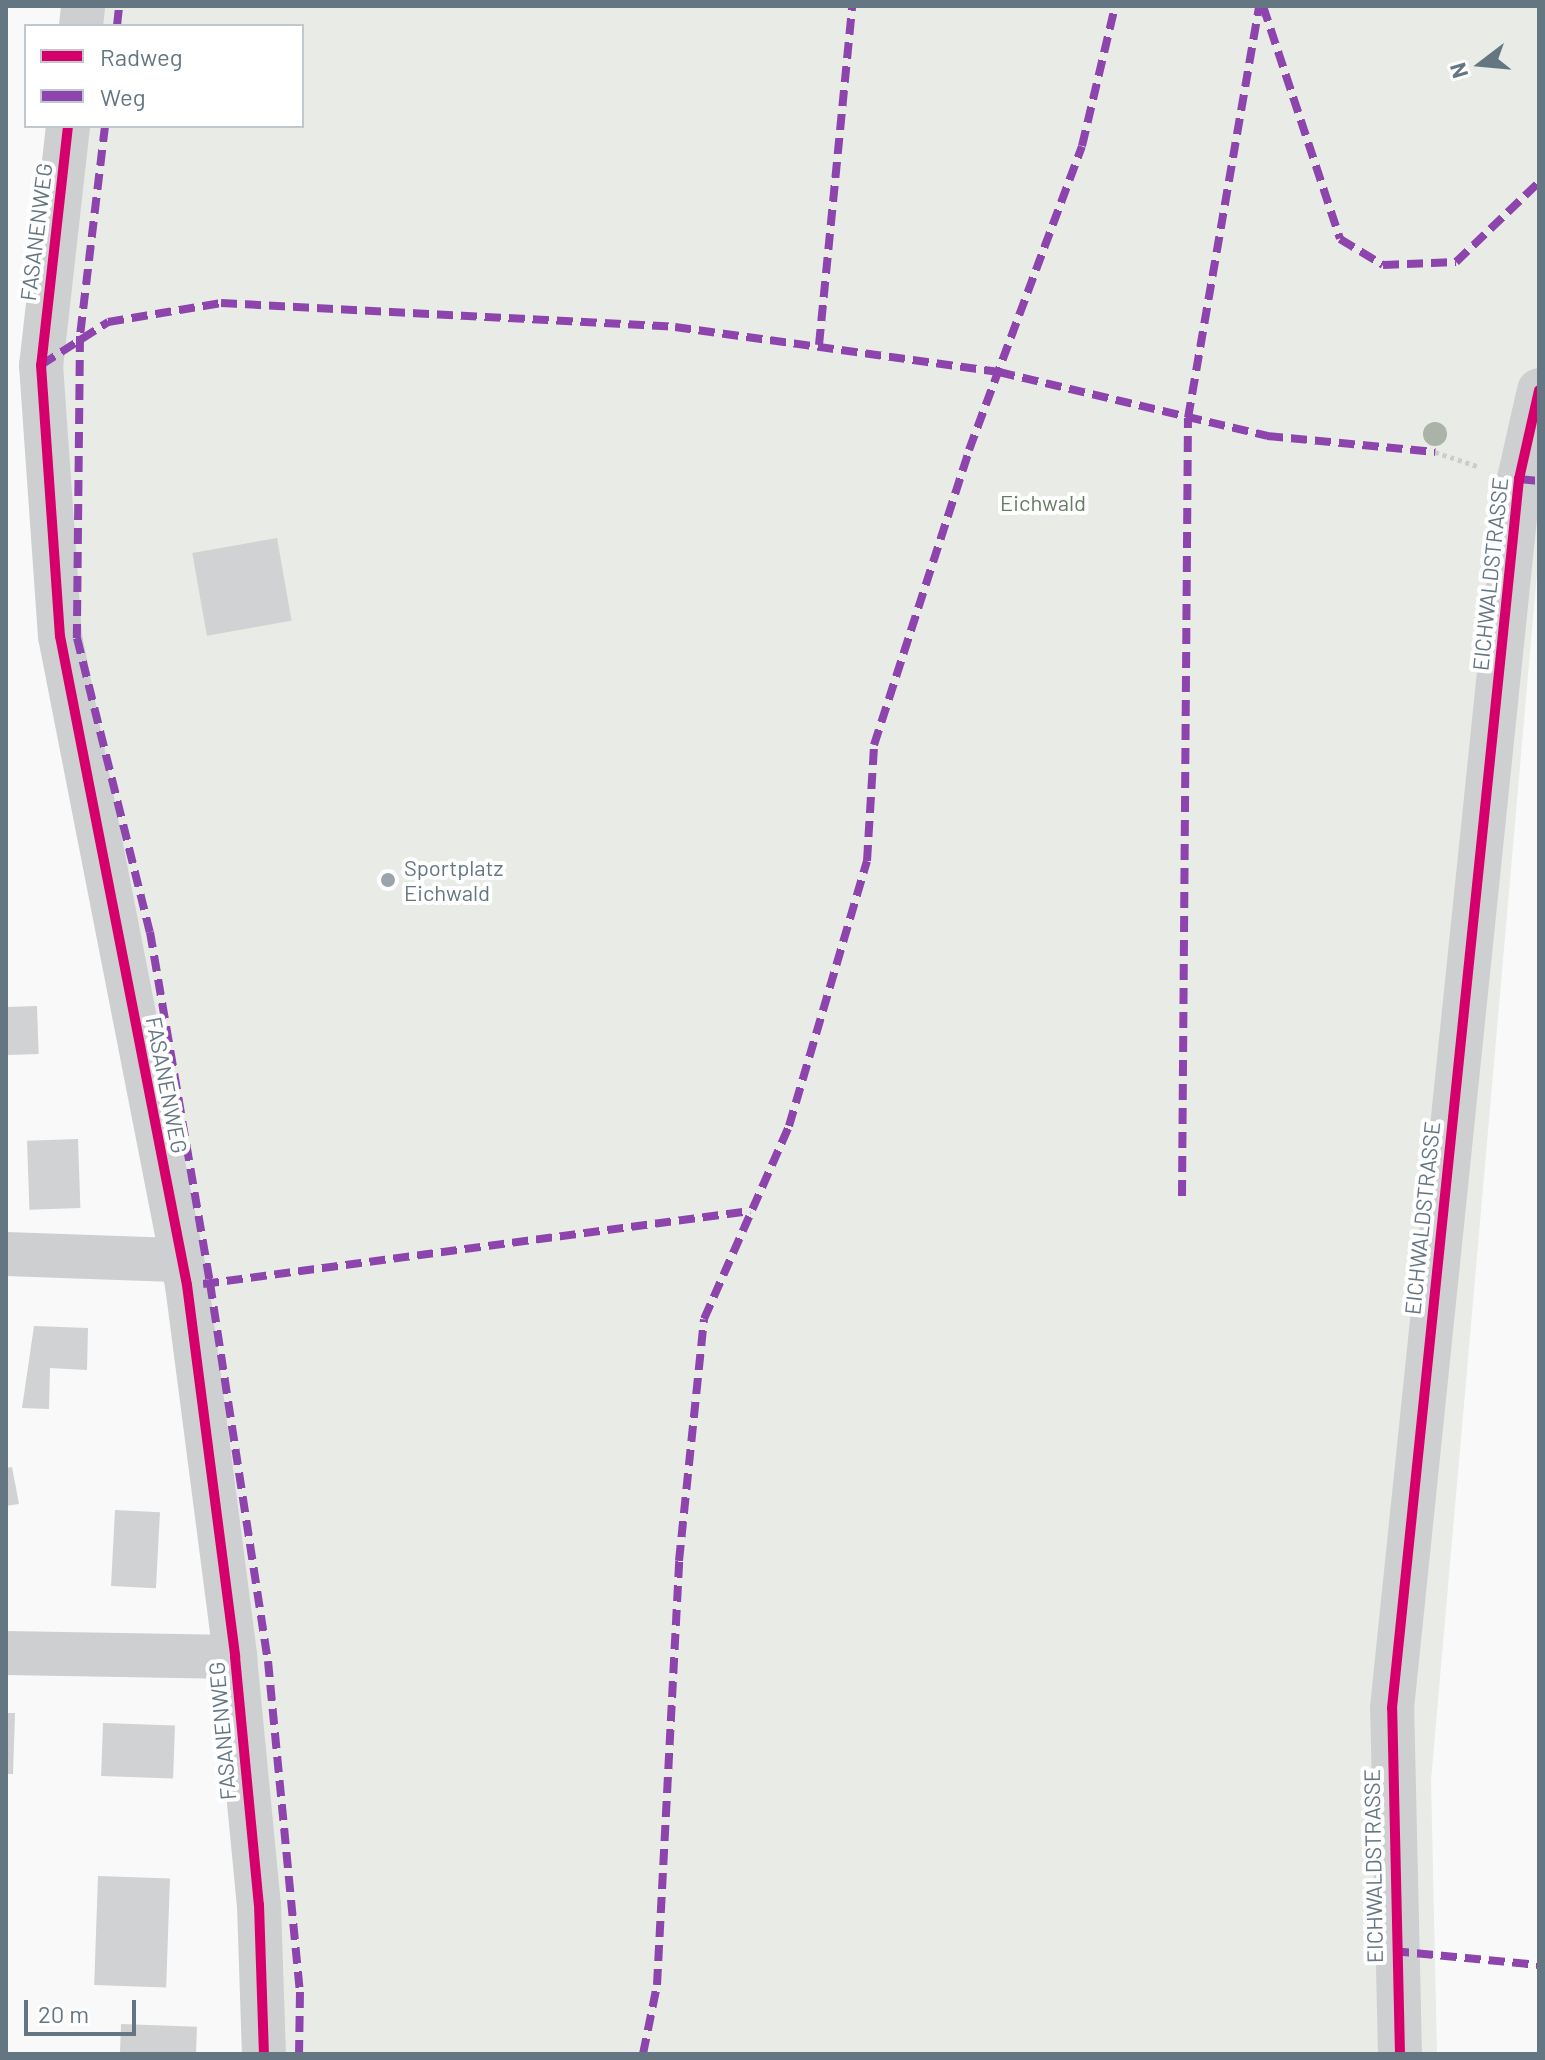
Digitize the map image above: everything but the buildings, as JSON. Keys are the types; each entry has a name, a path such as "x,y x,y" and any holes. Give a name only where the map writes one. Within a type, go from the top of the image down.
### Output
{"street":[{"name":"FASANENWEG","path":"68,128 41,365 60,636 182,1260 235,1657 259,1905 264,2054"},
{"name":"EICHWALDSTRASSE","path":"1400,2054 1392,1708 1519,479 1539,390"},
{"path":"6,1254 182,1260"},
{"path":"6,1653 235,1657"}],"green space":[{"name":"Eichwald","path":"75,6 1539,6 1539,550 1431,1780 1437,2054 253,2054 204,1474 47,620 60,128 304,128 304,24 72,24"}],"marked path":[{"path":"117,24 119,6"},
{"path":"819,345 852,6"},
{"path":"643,2054 657,1985 679,1561 704,1319 789,1126 867,861 874,745 969,450 1082,146 1115,6"},
{"path":"1182,1196 1188,418 1259,6"},
{"path":"1263,6 1340,239 1383,265 1456,262 1539,182"},
{"path":"105,128 80,336 77,638 150,932 210,1283 268,1661 300,1992 299,2054"},
{"path":"41,365 108,322 221,303 675,327 999,372 1267,436 1435,452"},
{"path":"1519,479 1539,481"},
{"path":"203,1284 750,1211"},
{"path":"1393,1951 1539,1965"}],"cycle path":[{"path":"68,128 41,365 60,636 187,1285 235,1657 259,1905 264,2054"},
{"path":"1400,2054 1392,1708 1519,479 1539,390"}],"place":[{"name":"Sportplatz Eichwald","path":"388,880"}]}
